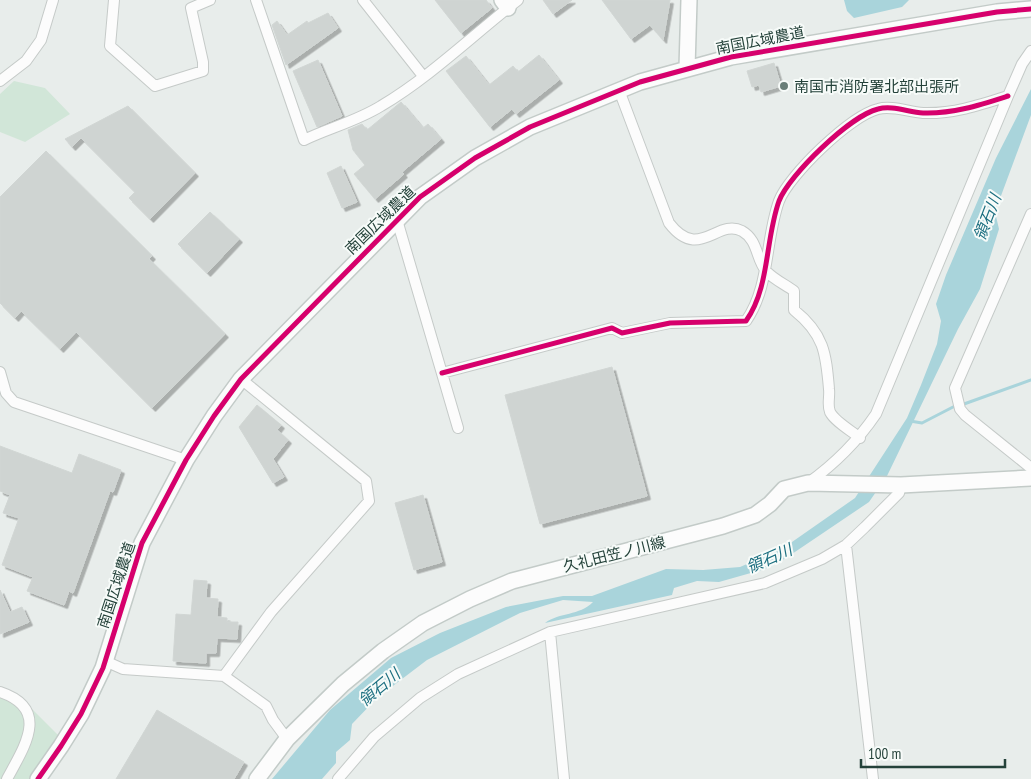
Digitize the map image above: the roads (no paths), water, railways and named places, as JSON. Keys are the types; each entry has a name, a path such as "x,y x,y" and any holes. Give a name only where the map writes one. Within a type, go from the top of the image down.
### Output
{"street":[{"path":"0,81 26,61 41,40 53,0"},
{"path":"114,0 110,46 156,86 202,71 204,67 191,8 210,0"},
{"path":"256,0 304,140 356,119 382,106 423,76 509,3"},
{"path":"363,0 423,76"},
{"path":"687,68 689,0"},
{"name":"南国広域農道","path":"38,779 62,746 80,714 105,661 142,543 186,460 241,379 420,197 474,158 530,127 619,90 687,68 762,51 988,14 1031,9"},
{"path":"813,483 834,465 860,438 876,414 1008,96 1022,64 1031,51"},
{"path":"619,90 669,222 676,232 685,238 694,240 735,229 743,232 754,243 765,270 794,291 794,310 810,323 819,336 824,353 829,391 828,407 831,415 860,438"},
{"path":"442,373 612,328 622,333 670,323 746,321 759,293 765,270 770,230 780,199 792,182 828,142 846,126 877,109 887,108 922,113 949,112 1008,96"},
{"path":"1031,214 955,388 960,409 965,415 1031,468"},
{"path":"397,220 458,428"},
{"path":"0,372 6,393 14,402 186,460"},
{"path":"224,676 271,612 369,501 366,481 241,379"},
{"name":"久礼田笠ノ川線","path":"257,779 287,739 343,684 383,651 423,624 470,599 512,581 723,526 755,515 770,504 784,489 813,483 899,485 1031,478"},
{"path":"338,779 374,737 420,698 458,674 550,632 765,583 822,559 846,545 899,493 899,485"},
{"path":"846,545 873,779"},
{"path":"550,632 564,779"},
{"path":"105,661 122,669 224,676 266,706 287,739"},
{"path":"0,692 11,696 23,704 30,725 25,746 6,779"}],"water":[{"path":"844,0 909,0 902,7 854,18 847,11"},
{"name":"領石川","path":"1031,89 1031,115 995,212 999,229 980,289 958,329 887,476 869,502 786,558 765,569 719,582 697,581 674,588 672,595 545,623 557,617 582,610 593,602 563,600 520,613 427,660 377,698 352,724 350,740 336,752 336,763 322,779 272,779 330,710 391,658 440,633 506,607 563,596 592,596 666,569 703,570 740,567 782,549 855,498 907,418 937,344 941,321 936,304 946,275 996,158"}],"waterway":[{"path":"964,404 1031,380"},
{"path":"910,421 922,423 953,407"}],"place":[{"name":"南国市消防署北部出張所","path":"784,86"}]}
